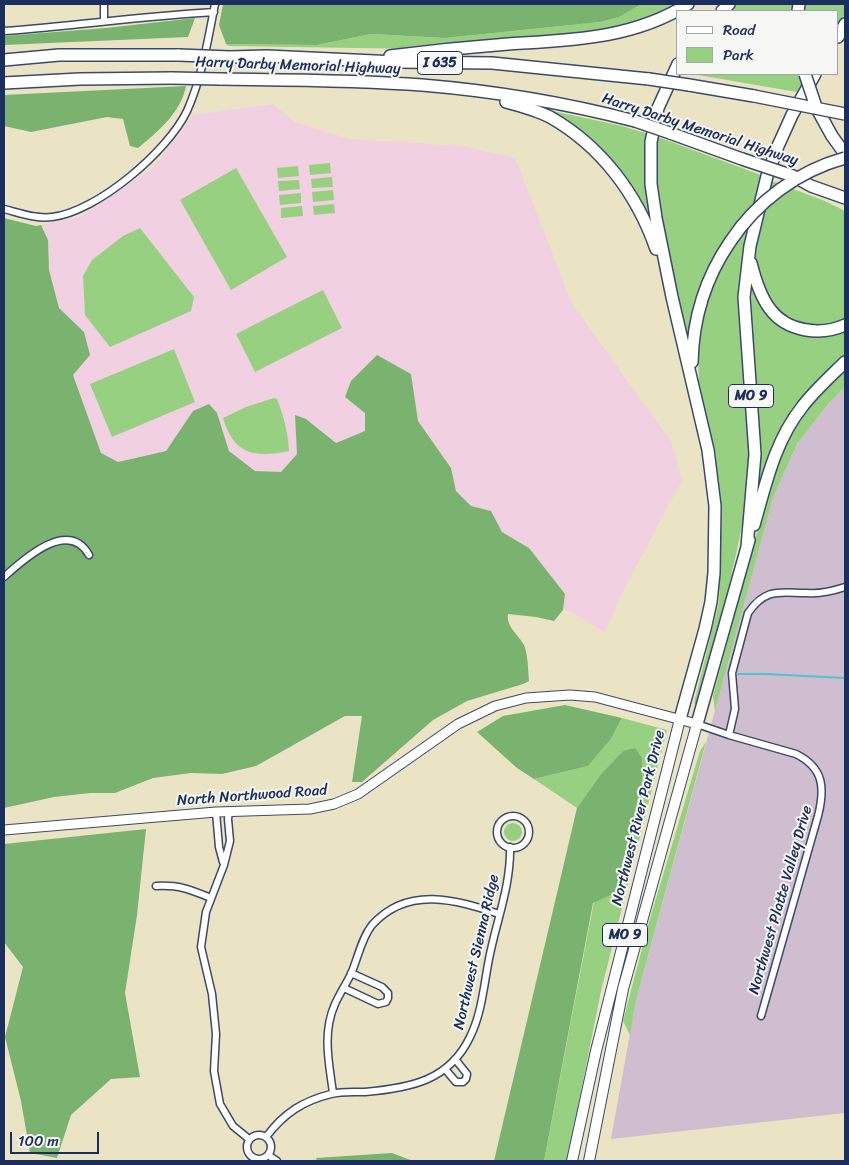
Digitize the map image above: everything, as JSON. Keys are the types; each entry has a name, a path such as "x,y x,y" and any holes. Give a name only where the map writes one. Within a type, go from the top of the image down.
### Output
{"highway":[{"path":"359,60 443,49 600,37 646,25 688,4"},
{"name":"Harry Darby Memorial Highway","path":"4,60 59,55 179,55 492,63 649,79 754,96 845,114"},
{"name":"MO 9","path":"676,68 658,108 652,142 652,192 672,297 694,387"},
{"path":"804,75 816,107 832,136 845,154"},
{"name":"MO 9","path":"747,548 755,454 744,296 750,246 767,176 778,146 814,75"},
{"name":"Harry Darby Memorial Highway","path":"4,83 80,79 220,78 422,85 479,92 579,107 635,121 793,176 811,186 845,198"},
{"path":"479,92 548,116 580,138 609,166 626,188 643,217 654,242 672,297"},
{"path":"694,387 692,360 698,312 712,273 730,242 748,218 780,189 818,167 845,158"},
{"path":"811,186 845,206"},
{"path":"750,246 750,262 758,288 770,309 779,318 795,327 808,330 826,330 845,325"},
{"path":"747,548 770,468 784,435 811,396 845,362"},
{"name":"Northwest River Park Drive","path":"680,719 705,630 714,573 715,506 708,450 694,387"},
{"name":"Northwest River Park Drive","path":"697,724 747,548"}],"main road":[{"name":"Northwest River Park Drive","path":"572,1161 596,1051 680,719"},
{"name":"Northwest River Park Drive","path":"589,1161 623,989 697,724"}],"street":[{"path":"104,4 104,21"},
{"path":"4,209 40,217 54,217 75,211 93,202 136,172 148,161 175,130 195,92 215,4"},
{"path":"4,31 158,15 214,12"},
{"path":"4,577 31,554 59,541 69,540 78,543 84,546 89,555"},
{"path":"729,735 735,709 732,673 748,613 753,606 775,592 817,593 845,587"},
{"name":"North Northwood Road","path":"4,830 229,811 310,809 334,804 358,794 458,724 495,706 526,698 570,695 595,697 697,724"},
{"name":"Northwest Platte Valley Drive","path":"697,724 796,754 813,766 818,774 823,790 818,816 761,1016"},
{"path":"229,811 230,841 224,865 206,912 201,947 212,994 216,1034 214,1071 220,1104 233,1126 249,1139"},
{"path":"216,812 219,847 224,865"},
{"path":"516,816 526,823 529,835 522,845 510,847 500,840 498,829 504,819 516,816"},
{"name":"Northwest Sienna Ridge","path":"266,1137 285,1116 308,1101 333,1093 410,1086 433,1077 445,1069 462,1052 472,1035 480,1005 508,879 510,847"},
{"path":"156,886 186,887 211,898"},
{"path":"333,1093 327,1056 327,1037 330,1019 335,1004 351,973 360,946 372,926 388,912 403,904 422,898 449,900 499,914"},
{"path":"344,988 378,1004 386,1002 388,998 388,992 382,987 351,973"},
{"path":"445,1069 456,1082 463,1082 467,1074 455,1059"},
{"path":"256,1135 266,1137 271,1144 268,1155 260,1159 251,1159 247,1151 249,1139 256,1135"},
{"path":"268,1155 277,1161"}],"shaded area":[{"path":"273,104 295,122 349,139 463,146 515,158 572,304 671,441 682,480 620,597 605,633 572,612 563,610 565,594 529,548 502,532 491,511 471,506 456,491 451,467 418,421 411,374 365,413 365,431 336,443 306,419 297,454 281,472 255,471 229,451 217,413 193,411 166,451 118,462 101,453 73,374 84,332 59,308 49,270 48,240 41,225 80,217 154,167 193,115"},
{"path":"845,387 845,1113 611,1139 636,1000 773,498 797,444 828,404"}],"green space":[{"path":"223,4 642,4 619,17 600,22 445,38 371,34 317,45 226,44 219,25"},
{"path":"642,4 683,4 613,32 418,49 229,46 226,44 317,45 371,34 445,38 600,22 619,17"},
{"path":"733,4 794,4 794,10 727,10"},
{"path":"802,4 845,4 845,14 839,24 839,10 801,10"},
{"path":"195,18 188,37 4,45 4,36 106,28"},
{"path":"698,75 807,75 797,92"},
{"path":"186,86 174,113 154,135 138,148 130,146 123,119 107,117 31,132 4,126 4,95"},
{"path":"539,108 622,126 648,134 656,239 624,179"},
{"path":"655,136 761,175 744,249 750,458 745,513 727,595 696,705 694,703 719,602 721,538 716,468 699,384 699,336 706,304 732,231 687,351 655,195"},
{"path":"330,163 331,173 310,175 309,165"},
{"path":"298,166 299,176 278,178 277,168"},
{"path":"236,168 287,257 231,290 180,200"},
{"path":"332,177 333,187 312,188 311,179"},
{"path":"299,180 300,189 279,191 278,181"},
{"path":"772,181 825,201 845,211 845,321 829,326 800,324 787,318 776,309 767,297 760,283 756,267 756,246"},
{"path":"333,190 334,200 313,202 312,192"},
{"path":"301,193 301,203 280,205 279,195"},
{"path":"334,204 335,213 314,215 313,206"},
{"path":"302,206 303,216 281,218 281,208"},
{"path":"4,218 36,226 41,225 48,240 49,270 59,308 84,332 90,355 73,375 101,453 118,462 166,451 193,411 209,404 217,413 229,451 255,471 281,472 297,454 295,415 306,419 336,443 365,431 365,413 345,397 351,381 377,355 411,374 418,421 451,468 456,491 471,506 491,511 502,532 529,548 565,594 563,610 554,621 508,614 511,627 524,645 528,662 529,681 467,701 433,720 362,782 352,782 362,716 345,716 256,766 222,774 191,773 153,778 115,793 90,793 54,797 4,808"},
{"path":"140,228 194,297 191,311 110,347 85,315 83,276 92,260 123,236"},
{"path":"752,284 780,324 845,329 845,357 809,394 757,495 759,457 750,327"},
{"path":"323,290 342,328 255,372 236,334"},
{"path":"174,349 195,402 112,437 90,384"},
{"path":"845,368 845,387 828,404 797,444 773,498 715,711 713,696 765,502 781,452 795,425 813,400"},
{"path":"274,398 277,399 284,419 289,451 266,454 247,451 240,447 233,440 223,418 246,407"},
{"path":"565,705 622,718 611,739 588,766 534,779 517,768 477,732 503,716"},
{"path":"622,718 667,730 601,991 567,1161 544,1161 623,751 601,774 577,808 534,779 588,766 611,739"},
{"path":"706,742 636,1000 630,1035 623,1021 649,922 700,751"},
{"path":"635,748 642,758 642,780 615,893 593,903 544,1161 494,1161 577,808 601,774 623,751"},
{"path":"513,823 519,826 522,832 519,838 513,841 507,838 504,832 507,826"},
{"path":"146,829 137,915 125,993 140,1077 111,1079 71,1115 57,1158 30,1153 21,1101 5,1037 23,967 4,942 4,844"},
{"path":"392,1153 413,1161 317,1161 316,1158"}],"waterway":[{"path":"738,674 845,678"}]}
